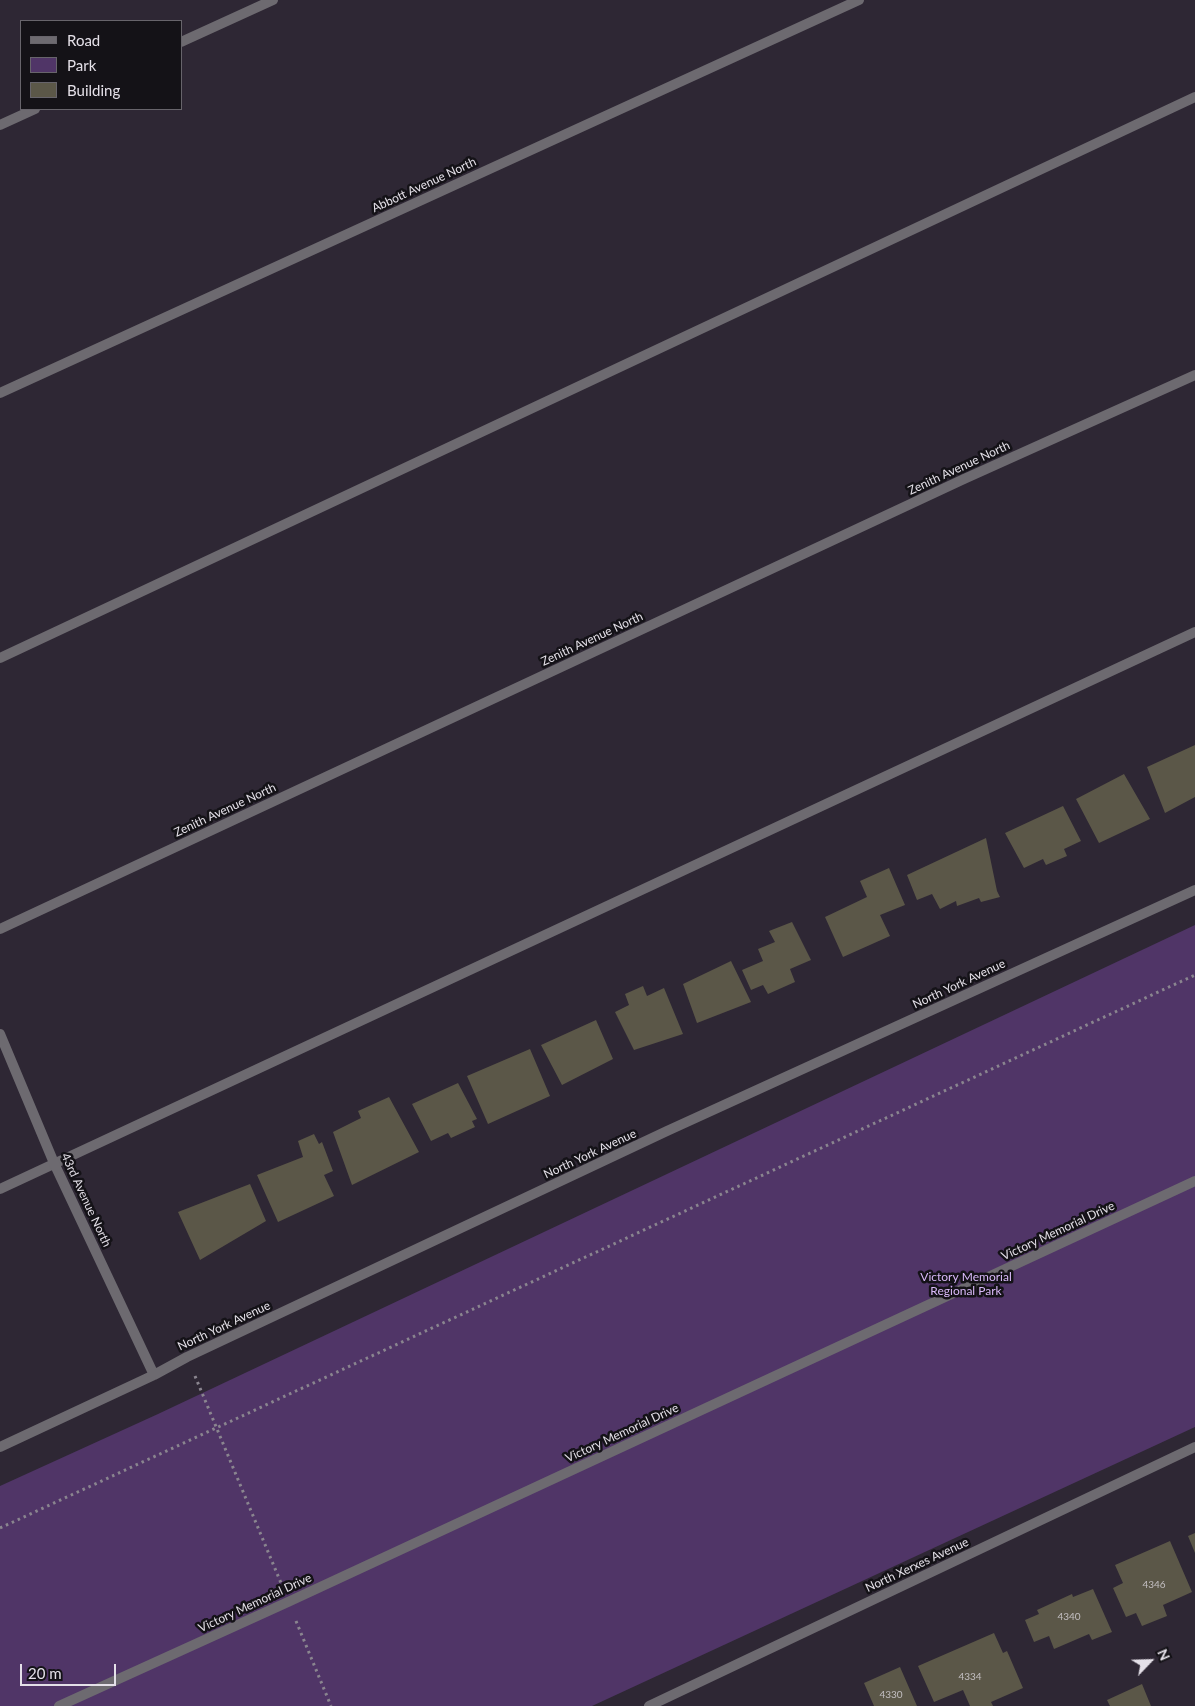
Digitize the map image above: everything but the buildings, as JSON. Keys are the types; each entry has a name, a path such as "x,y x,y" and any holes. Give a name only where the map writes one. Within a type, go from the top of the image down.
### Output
{"street":[{"path":"182,42 273,0"},
{"name":"Abbott Avenue North","path":"0,393 859,0"},
{"path":"0,658 1195,96"},
{"path":"0,125 33,110"},
{"name":"Zenith Avenue North","path":"0,929 946,488 1195,375"},
{"path":"0,1189 1195,632"},
{"name":"North York Avenue","path":"0,1447 667,1131 1195,890"},
{"name":"43rd Avenue North","path":"0,1034 54,1164 154,1375"},
{"name":"Victory Memorial Drive","path":"59,1706 288,1602 1195,1181"},
{"name":"North Xerxes Avenue","path":"649,1706 1195,1447"}],"path":[{"path":"0,1528 1195,975"},
{"path":"187,1357 331,1706"}],"green space":[{"name":"Victory Memorial Regional Park","path":"1195,925 1195,1427 592,1706 0,1706 0,1486 158,1414"}]}
